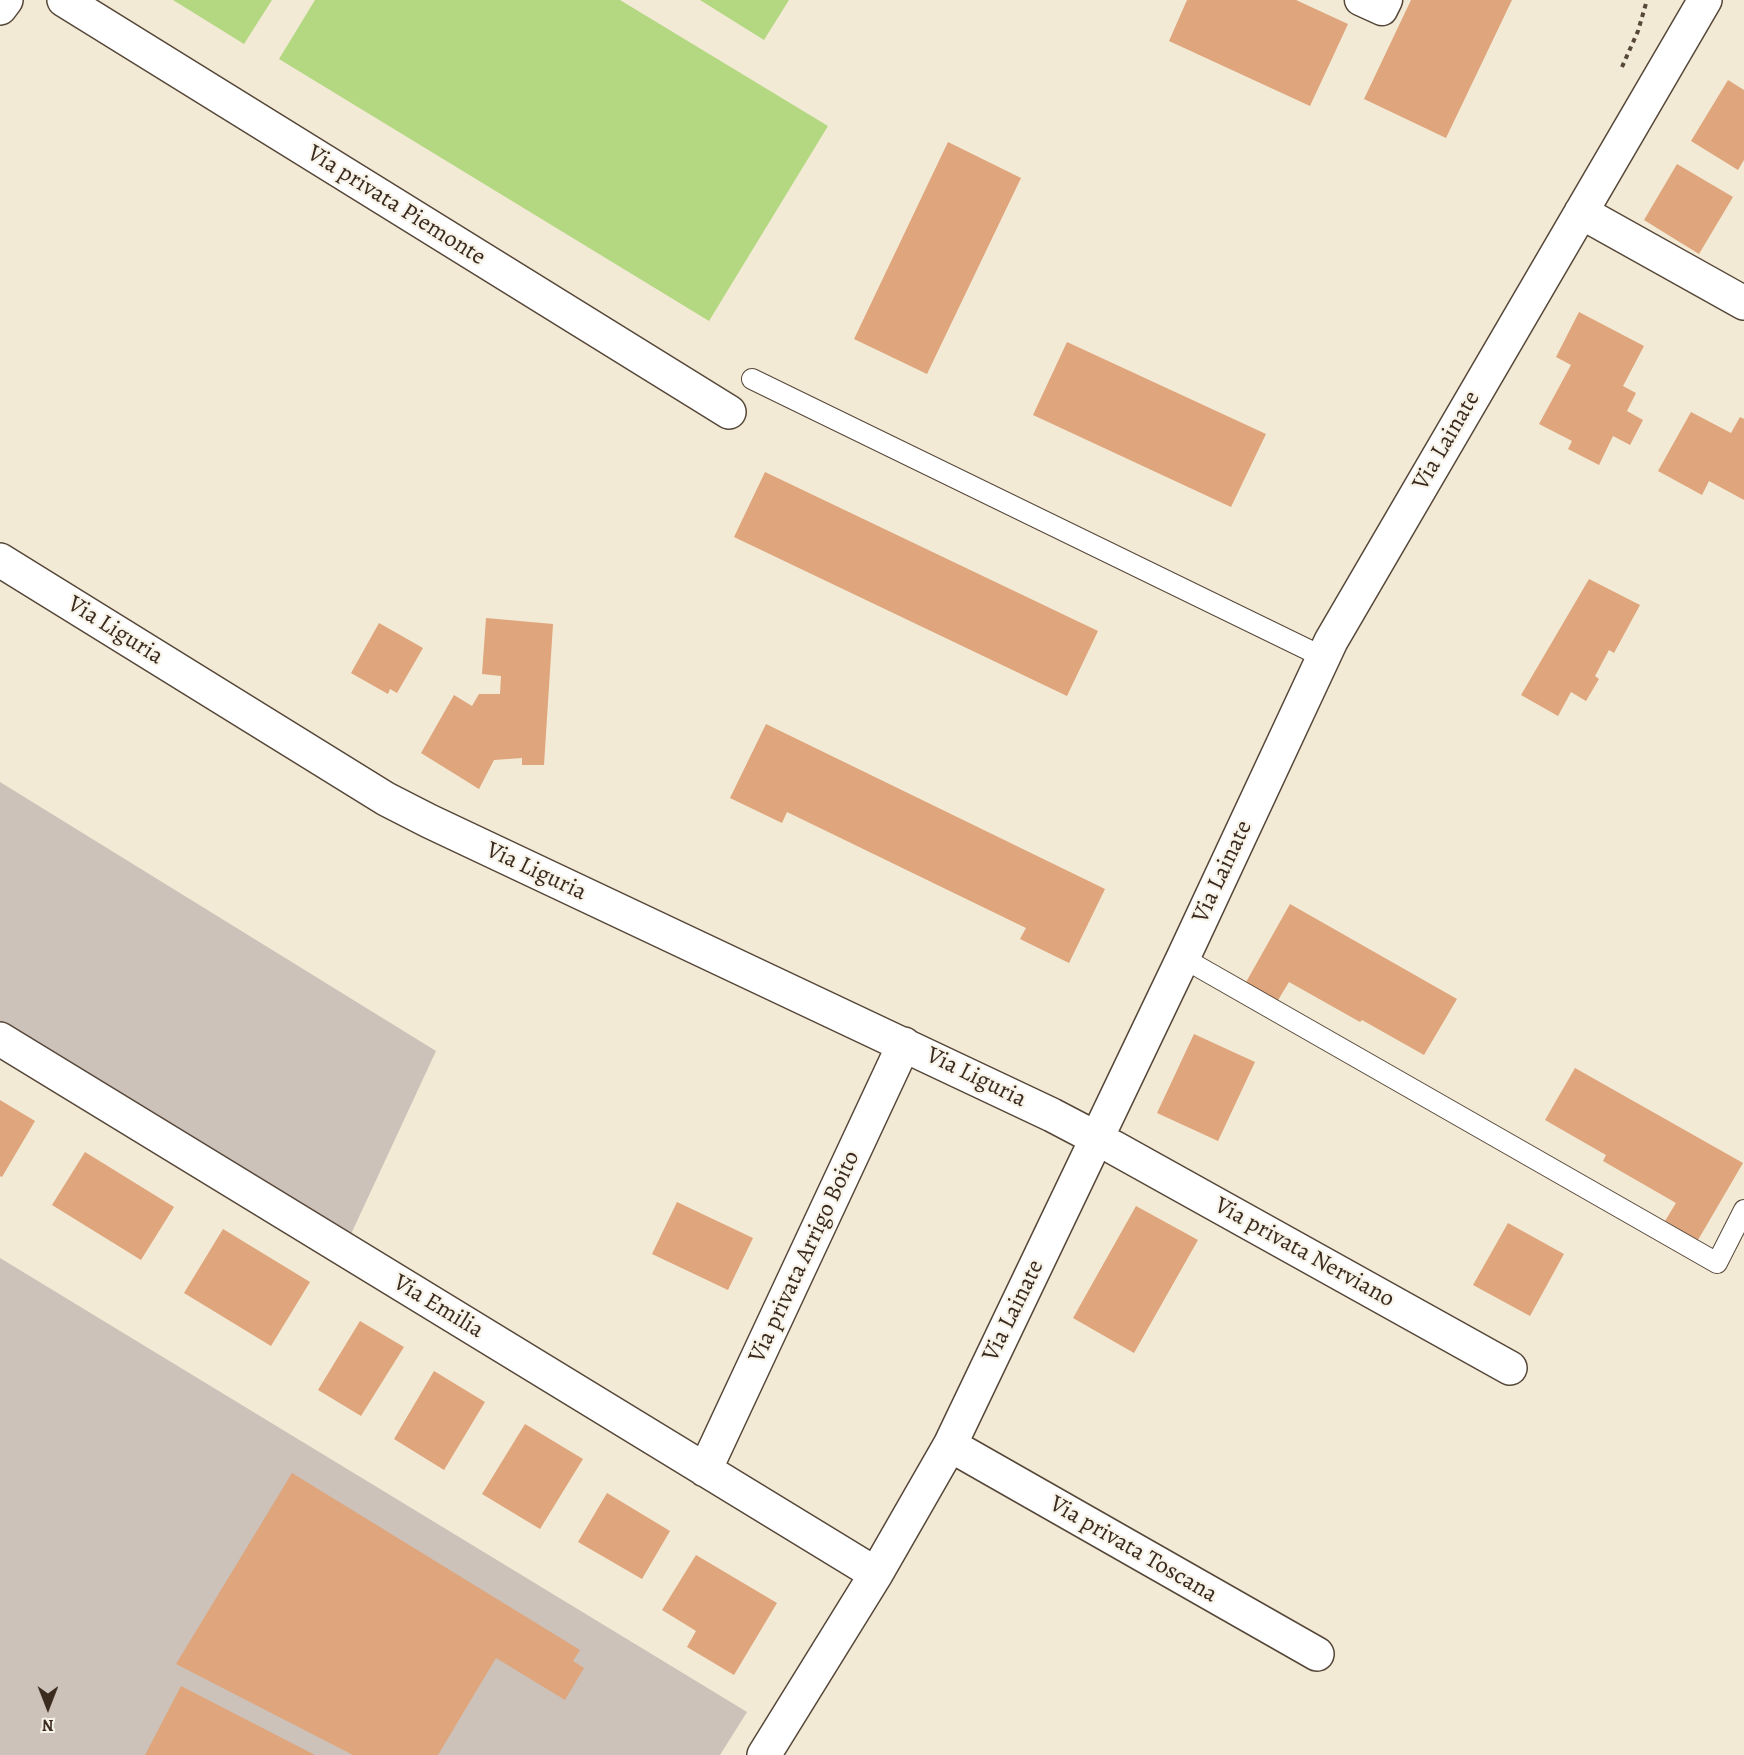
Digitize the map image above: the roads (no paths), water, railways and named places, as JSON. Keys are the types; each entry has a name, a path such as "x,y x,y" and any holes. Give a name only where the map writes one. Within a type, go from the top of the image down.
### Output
{"street":[{"path":"0,8 6,0"},
{"name":"Via privata Piemonte","path":"64,0 729,412"},
{"path":"1360,0 1382,10 1387,0"},
{"name":"Via Lainate","path":"764,1755 876,1574 950,1445 1183,958 1331,641 1705,0"},
{"path":"1581,212 1744,303"},
{"name":"Via Liguria","path":"0,560 386,799 1097,1138"},
{"name":"Via Emilia","path":"0,1039 876,1574"},
{"name":"Via privata Arrigo Boito","path":"705,1470 904,1044"},
{"name":"Via privata Nerviano","path":"1097,1138 1510,1368"},
{"name":"Via privata Toscana","path":"950,1445 1317,1654"}],"lane":[{"path":"752,380 1323,657"},
{"path":"1183,958 1717,1263 1744,1210"}]}
